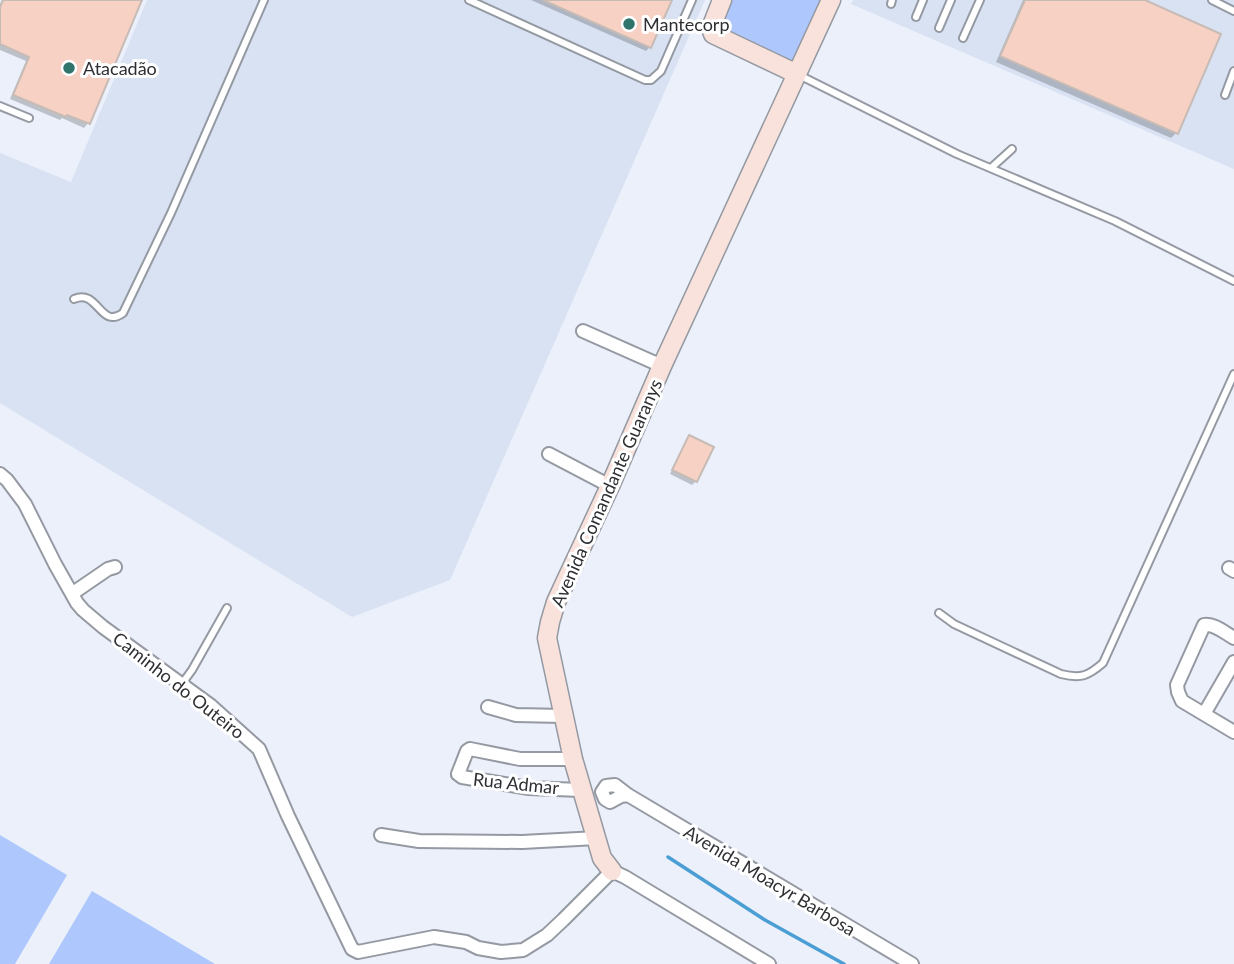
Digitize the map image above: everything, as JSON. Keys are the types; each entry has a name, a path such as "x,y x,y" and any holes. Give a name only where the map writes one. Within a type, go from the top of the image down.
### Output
{"street":[{"path":"722,0 711,28 713,34 797,74"},
{"name":"Avenida Comandante Guaranys","path":"612,871 602,858 573,759 547,638 550,622 556,602 662,366 831,0"},
{"path":"583,331 662,366"},
{"path":"549,454 610,486"},
{"name":"Caminho do Outeiro","path":"2,480 25,504 55,564 83,610 210,705 259,749 352,949 358,951 434,937 466,942 478,948 500,952 523,950 563,920 612,871"},
{"path":"72,593 115,567"},
{"path":"1234,638 1213,625 1204,625 1177,685 1182,701 1234,732"},
{"path":"1204,714 1234,662"},
{"path":"488,707 516,715 563,716"},
{"name":"Rua Admar","path":"573,759 520,759 470,749 458,772 462,777 529,788 582,790"},
{"name":"Avenida Moacyr Barbosa","path":"628,795 912,964"},
{"path":"381,835 419,841 522,842 597,838"},
{"path":"612,871 769,964"}],"lane":[{"path":"75,299 81,296 88,298 108,316 119,316 123,313 171,213 264,0"},
{"path":"469,0 645,80 651,80 661,71 692,0"},
{"path":"916,17 923,0"},
{"path":"939,28 951,0"},
{"path":"963,38 980,0"},
{"path":"1212,0 1234,11"},
{"path":"1225,95 1234,71"},
{"path":"797,74 957,154 1115,221 1234,281"},
{"path":"0,106 29,118"},
{"path":"991,168 1012,149"},
{"path":"939,613 954,624 1061,674 1085,676 1094,671 1103,663 1234,374"},
{"path":"181,685 227,608"}],"shaded area":[{"path":"147,0 705,0 450,580 352,617 0,403 0,153 71,182"},
{"path":"726,0 828,0 797,73 728,41 716,22"},
{"path":"853,0 1234,0 1234,169 851,4"},
{"path":"0,835 67,875 15,964 0,964"},
{"path":"92,891 215,964 49,964"}],"building":[{"name":"Atacadão","path":"3,0 142,0 90,124 13,95 29,57 0,44 0,7"},
{"name":"Mantecorp","path":"543,0 672,0 651,48"},
{"path":"1025,0 1145,0 1221,34 1178,134 1000,56"},
{"path":"689,435 714,447 697,482 672,470"}],"waterway":[{"path":"668,857 765,920 844,964"}],"place":[{"name":"Mantecorp","path":"629,24"},
{"name":"Atacadão","path":"69,68"}]}
